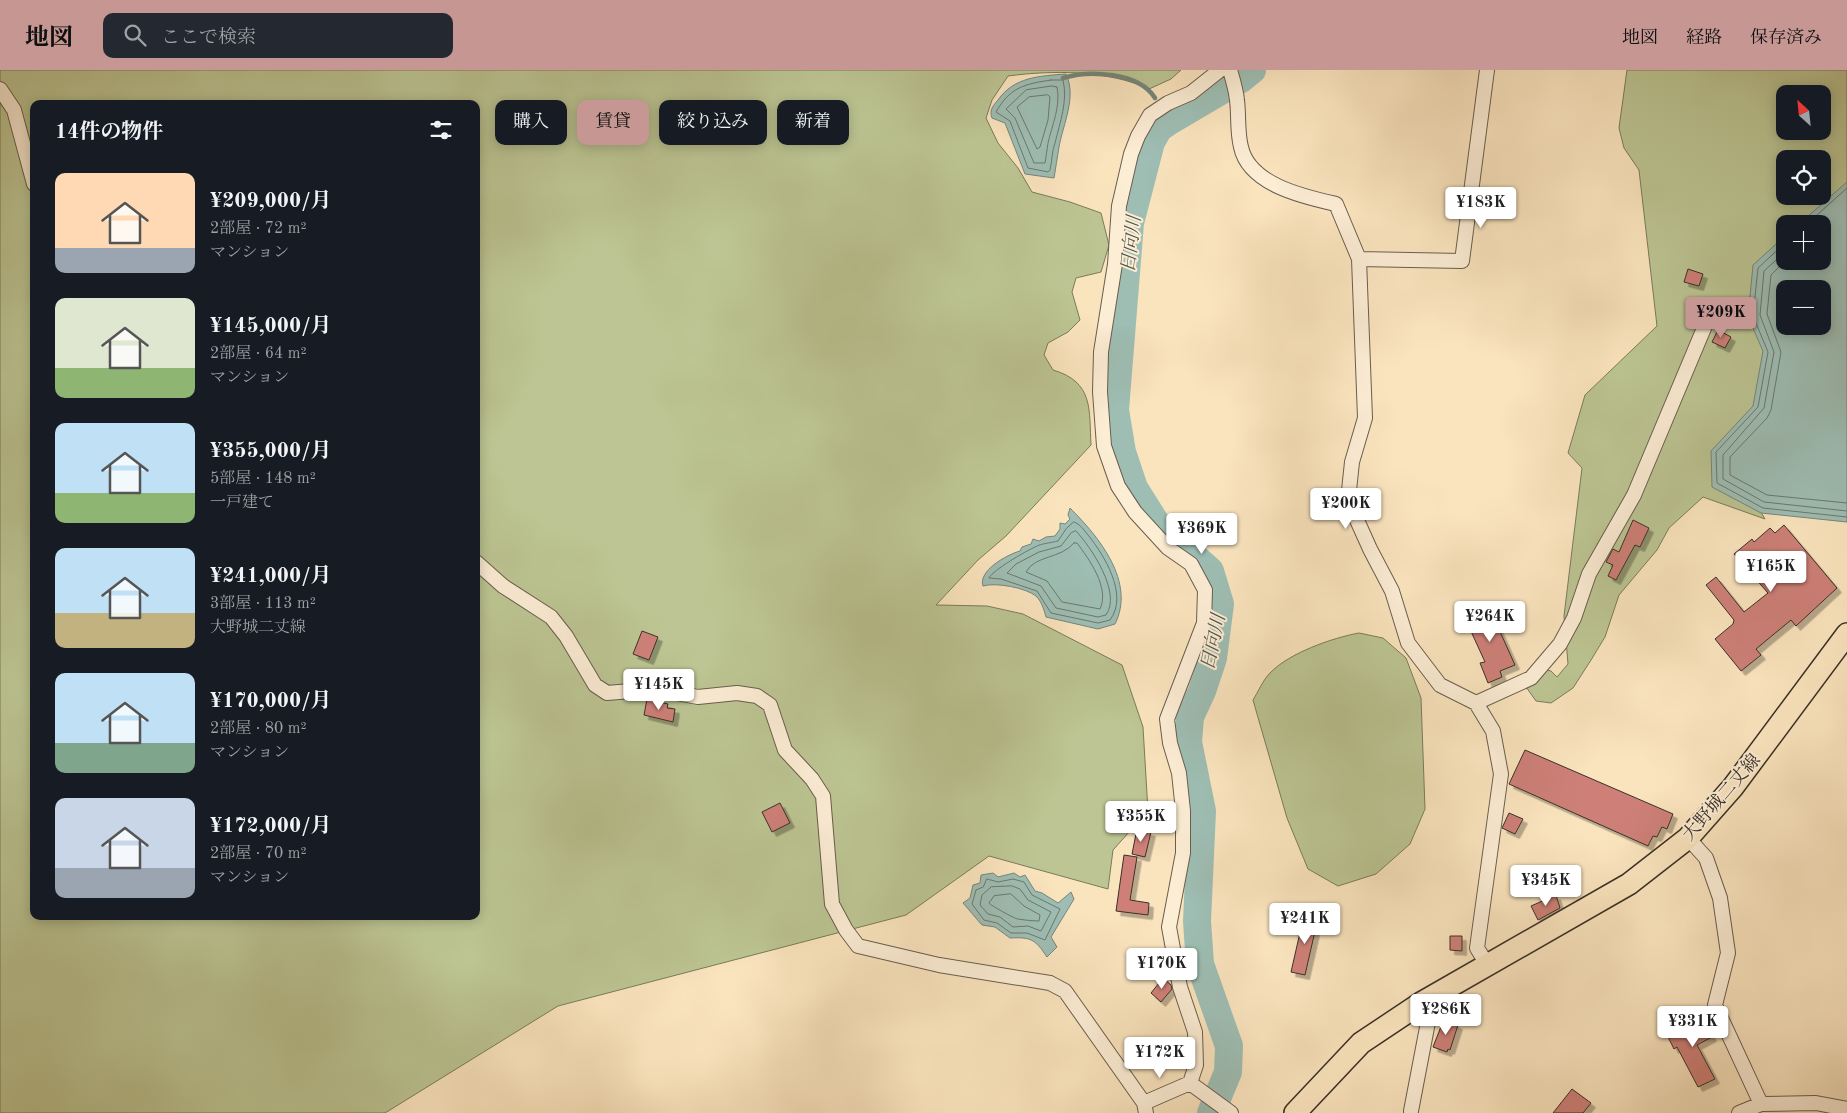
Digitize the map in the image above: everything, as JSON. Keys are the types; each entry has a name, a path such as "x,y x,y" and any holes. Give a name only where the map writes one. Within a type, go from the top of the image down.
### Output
{"main road":[{"name":"大野城二丈線","path":"1300,1106 1360,1043 1421,1004 1629,884 1688,838 1733,787 1847,634"}],"street":[{"path":"1195,1087 1195,1032 1180,987 1169,927 1183,853 1183,811 1179,773 1170,743 1167,720 1204,623 1205,590 1191,564 1168,548 1135,512 1118,486 1104,446 1100,392 1101,352 1115,264 1119,206 1131,154 1138,136 1150,115 1168,103 1191,93 1220,70"},
{"path":"1230,70 1237,100 1241,148 1249,163 1260,175 1276,186 1303,196 1336,204 1359,258 1365,418 1352,462 1348,500 1370,549 1392,591 1408,643 1440,685 1476,704 1493,731 1501,774 1477,948 1488,966"},
{"path":"1359,258 1462,261 1487,70"},
{"path":"0,88 14,110 30,169"},
{"path":"1476,704 1531,678 1560,644 1574,618 1590,574 1634,495 1707,321"},
{"path":"480,566 503,586 551,617 566,636 595,685 607,693 655,689 698,697 737,693 757,696 770,705 785,750 812,779 823,796 832,904 846,930 858,946 939,965 1050,983 1065,991 1145,1108 1195,1087"},
{"path":"1688,838 1706,858 1720,898 1728,953 1715,1005 1761,1104"},
{"path":"1413,1112 1429,1017 1421,1004"},
{"path":"1195,1087 1227,1110"},
{"path":"1739,1113 1761,1104 1816,1103 1839,1110"}],"green space":[{"path":"0,70 1181,70 1171,79 1149,89 1116,78 1080,73 1062,72 1008,76 992,100 986,118 998,143 1018,168 1032,192 1101,213 1109,245 1101,272 1076,278 1072,292 1080,320 1068,332 1048,343 1044,355 1053,370 1066,375 1083,390 1089,409 1091,445 1006,536 978,560 936,605 987,606 1023,614 1122,665 1143,727 1148,811 1113,850 1108,889 989,856 906,915 558,1006 385,1113 0,1113"},
{"path":"1627,70 1847,70 1847,196 1818,215 1776,215 1776,270 1780,270 1778,280 1776,280 1776,292 1765,354 1756,504 1765,519 1703,497 1669,528 1657,550 1619,595 1605,637 1573,688 1551,703 1536,701 1526,687 1535,667 1551,671 1557,677 1568,664 1564,616 1582,468 1568,453 1585,395 1657,326 1639,170 1624,148 1619,128"},
{"path":"1359,633 1383,638 1406,658 1421,698 1425,809 1410,844 1376,874 1338,886 1308,869 1287,818 1253,700 1267,676 1288,659 1312,647"}],"water":[{"path":"1066,74 1069,83 1070,101 1054,178 1025,174 1005,123 992,118 992,108 1004,92 1019,82 1037,77"},
{"path":"1847,182 1847,522 1761,513 1712,487 1711,451 1753,406 1763,351 1748,317 1753,265 1776,244 1776,270 1831,270 1831,215 1809,215 1821,205 1831,205 1831,196"},
{"path":"1070,508 1103,546 1118,576 1121,592 1120,608 1115,624 1098,629 1046,617 1040,601 1031,593 1003,585 983,586 985,575 994,564 1020,551 1022,547 1031,544 1033,539 1039,541 1046,537 1055,536 1060,529 1060,523 1065,524 1070,519 1068,515"},
{"path":"993,873 998,877 1014,873 1020,877 1025,875 1035,891 1058,903 1071,892 1074,899 1051,937 1057,947 1047,957 1032,940 1010,938 995,927 982,925 963,903 970,898 973,885 980,883 981,875"}],"building":[{"path":"1688,269 1703,274 1699,286 1684,282"},
{"path":"1718,330 1731,337 1725,348 1712,342"},
{"path":"1633,520 1649,528 1640,547 1635,545 1616,580 1608,576 1613,565 1606,562 1613,549 1619,552"},
{"path":"1784,525 1837,588 1796,626 1791,620 1756,649 1761,655 1741,671 1715,639 1733,624 1734,620 1706,585 1716,577 1744,612 1768,593 1734,554 1752,539 1754,542 1770,528 1775,533"},
{"path":"1488,605 1515,665 1500,671 1502,677 1488,683 1480,663 1485,662 1464,616"},
{"path":"642,631 658,637 649,660 633,654"},
{"path":"647,699 668,704 667,708 675,709 673,722 644,715"},
{"path":"1525,750 1673,814 1667,829 1662,827 1657,837 1653,836 1648,846 1509,784"},
{"path":"780,803 790,823 772,832 762,812"},
{"path":"1509,813 1523,819 1515,834 1502,828"},
{"path":"1137,829 1151,832 1145,857 1132,854"},
{"path":"1124,855 1137,857 1130,900 1149,903 1148,915 1116,911"},
{"path":"1556,895 1560,908 1538,920 1531,906"},
{"path":"1304,915 1318,918 1305,975 1291,972"},
{"path":"1450,936 1462,936 1462,951 1450,950"},
{"path":"1163,978 1171,985 1172,989 1161,1002 1151,993"},
{"path":"1699,1014 1712,1037 1697,1045 1715,1079 1698,1087 1677,1047 1674,1049 1666,1033"},
{"path":"1444,1019 1458,1025 1450,1050 1448,1049 1447,1052 1433,1047"},
{"path":"1572,1089 1591,1103 1583,1113 1553,1113"}],"waterway":[{"name":"日向川","path":"1211,1113 1228,1072 1229,1046 1200,964 1197,921 1202,811 1188,742 1190,717 1202,691 1213,658 1220,604 1210,571 1156,523 1134,488 1122,452 1115,410 1130,223 1151,142 1159,128 1241,79 1252,70"},
{"path":"1063,78 1086,74 1113,75 1138,83 1148,89 1155,98"}]}
